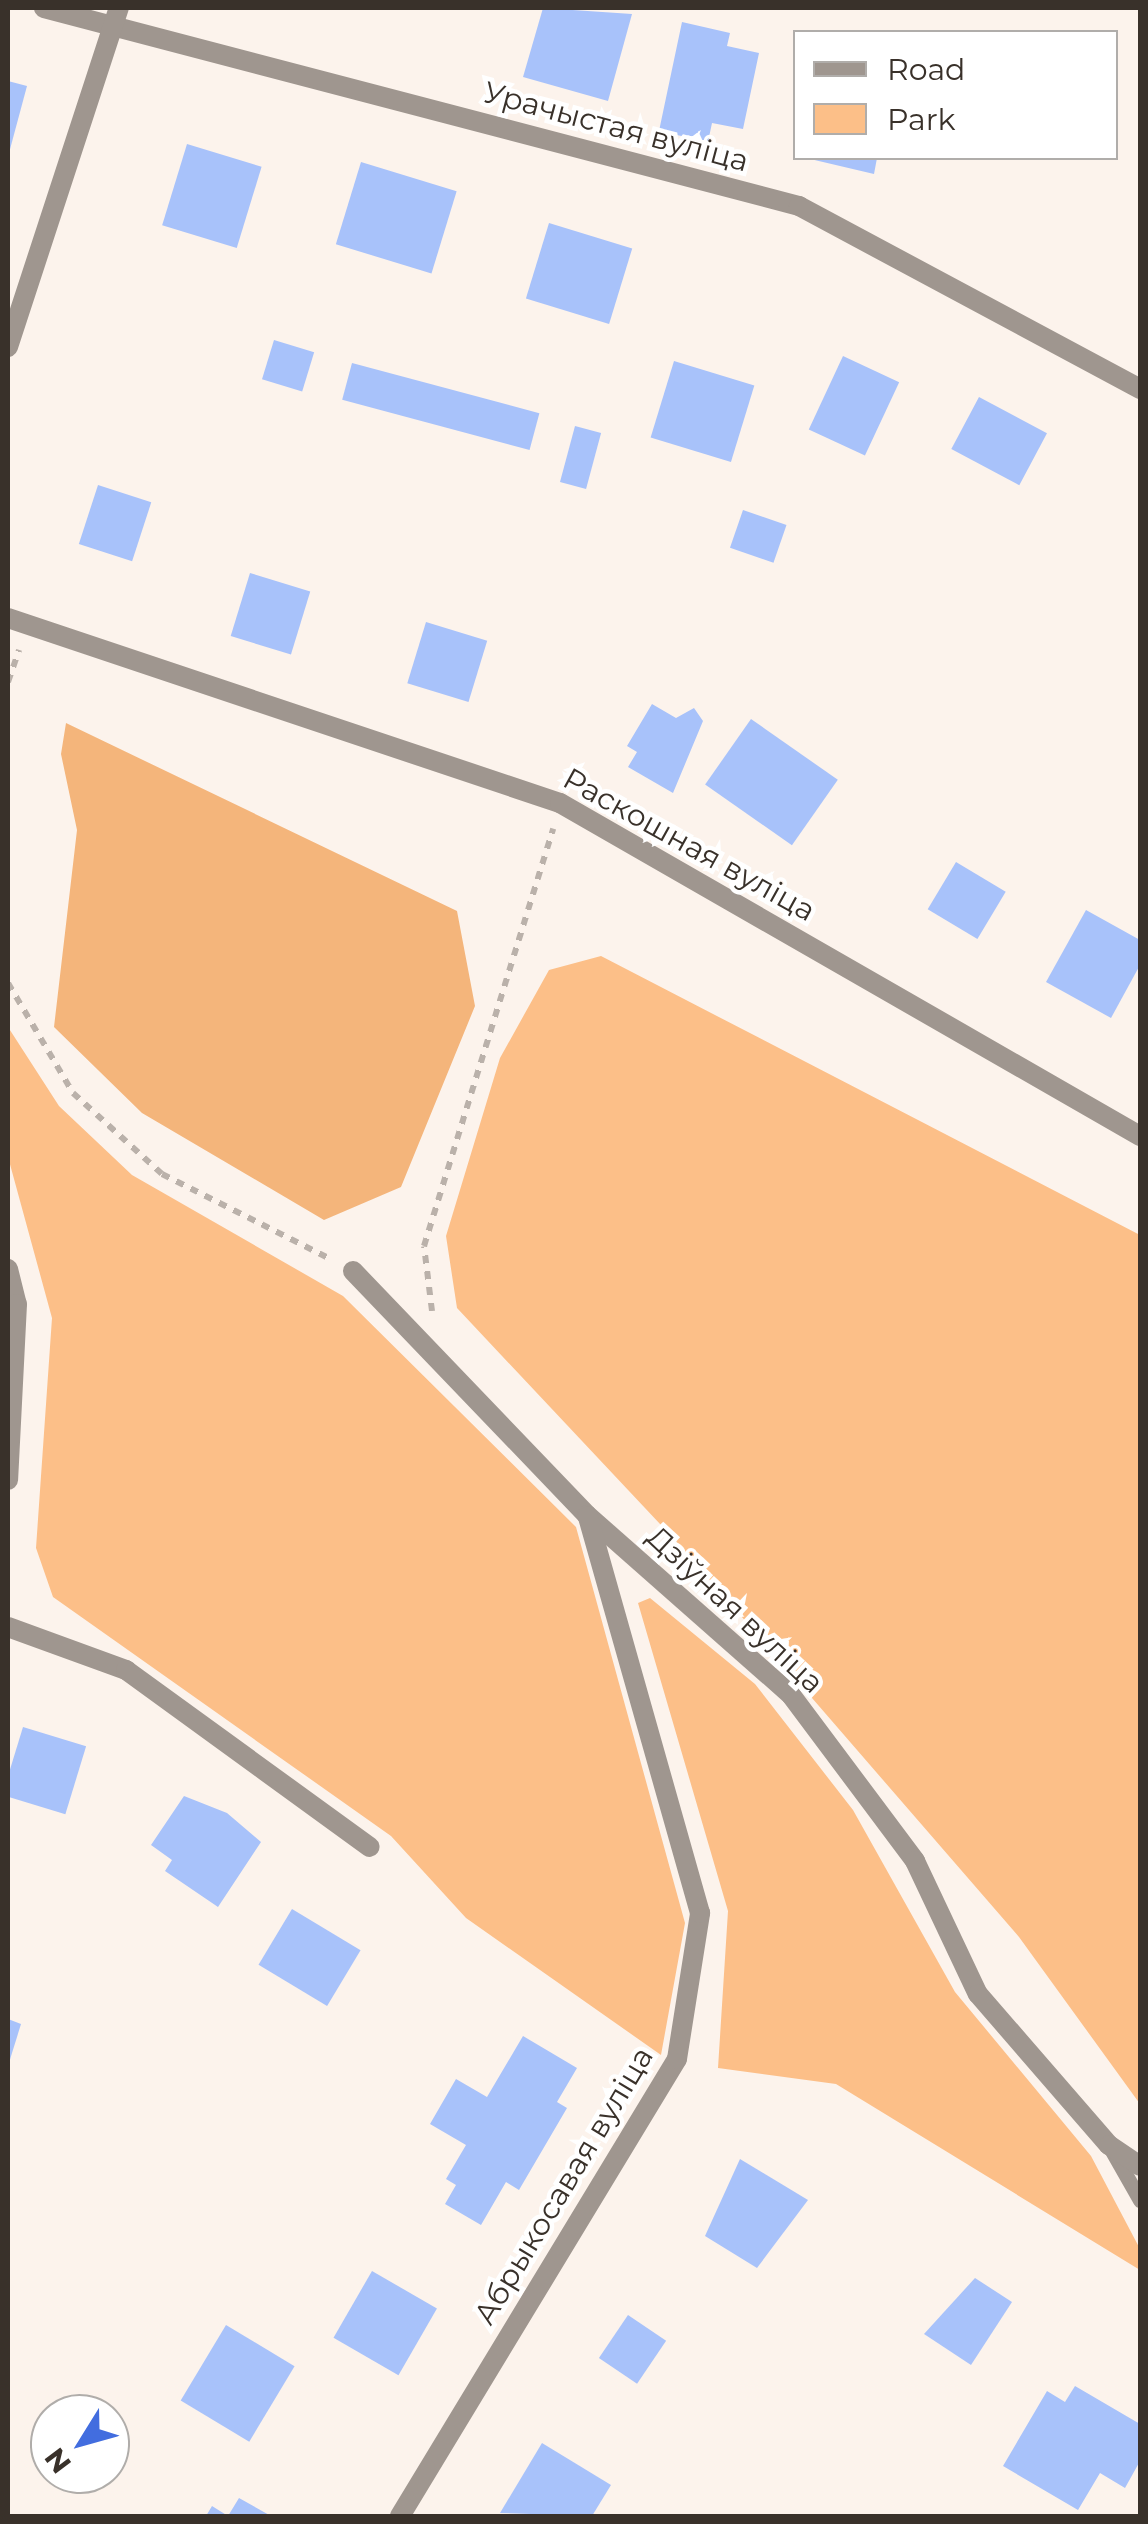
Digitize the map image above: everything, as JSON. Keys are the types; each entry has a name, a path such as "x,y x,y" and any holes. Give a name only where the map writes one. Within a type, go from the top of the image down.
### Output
{"street":[{"name":"Урачыстая вуліца","path":"44,8 116,18 799,206 1140,389"},
{"path":"8,347 15,296 116,18"},
{"name":"Раскошная вуліца","path":"8,618 560,803 1140,1134"},
{"path":"8,1270 17,1304 8,1480"},
{"name":"Дзіўная вуліца","path":"354,1271 588,1514 791,1695 915,1861 978,1994 1109,2145 1140,2166"},
{"name":"Абрыкосавая вуліца","path":"400,2516 677,2059 700,1913 588,1514"},
{"path":"8,1627 126,1670 370,1847"}],"lane":[{"path":"1109,2145 1140,2200"}],"path":[{"path":"438,1360 424,1246 560,803"},
{"path":"8,982 73,1093 162,1174 354,1271"}],"green space":[{"path":"601,956 1140,1235 1140,2104 1019,1937 676,1541 457,1308 446,1236 500,1058 549,970"},
{"path":"8,1027 59,1106 132,1175 343,1296 576,1527 685,1923 661,2055 466,1918 391,1836 53,1597 36,1548 52,1318 8,1157"},
{"path":"650,1598 755,1684 853,1810 955,1992 1091,2156 1140,2249 1140,2270 836,2084 718,2068 728,1911 638,1603"}],"shaded area":[{"path":"66,723 457,911 475,1006 401,1187 324,1220 142,1113 54,1027 77,830 61,754"}],"building":[{"path":"543,8 632,14 608,101 523,77"},
{"path":"682,22 730,33 727,46 759,53 743,129 712,123 708,142 659,131"},
{"path":"8,81 27,86 9,153 8,153"},
{"path":"187,144 262,167 237,248 162,225"},
{"path":"814,160 877,160 874,174"},
{"path":"361,162 457,191 431,273 336,244"},
{"path":"549,223 632,248 609,324 526,299"},
{"path":"274,340 314,352 302,391 262,379"},
{"path":"843,356 899,382 865,456 809,429"},
{"path":"674,361 754,386 731,462 651,438"},
{"path":"352,363 539,413 530,450 342,400"},
{"path":"979,397 1047,433 1019,485 951,449"},
{"path":"575,426 601,433 586,489 560,482"},
{"path":"98,485 151,502 132,561 79,544"},
{"path":"743,510 786,525 773,563 730,548"},
{"path":"250,573 310,591 291,655 231,636"},
{"path":"426,622 487,641 468,702 407,683"},
{"path":"652,704 676,718 694,708 703,721 673,793 628,767 637,752 627,746"},
{"path":"751,719 838,780 792,845 705,785"},
{"path":"956,862 1006,892 977,939 928,909"},
{"path":"1086,910 1140,940 1140,965 1111,1018 1046,982"},
{"path":"23,1727 86,1746 65,1814 8,1797 8,1776"},
{"path":"184,1796 227,1813 261,1842 218,1907 165,1871 172,1860 151,1845"},
{"path":"292,1909 361,1950 327,2006 259,1965"},
{"path":"8,2019 21,2024 8,2066"},
{"path":"523,2036 577,2068 557,2102 567,2108 519,2190 506,2182 481,2225 445,2204 456,2185 446,2179 466,2145 430,2124 456,2079 487,2097"},
{"path":"740,2159 808,2200 757,2268 705,2236"},
{"path":"372,2271 437,2308 398,2375 334,2338"},
{"path":"975,2278 1012,2302 971,2365 924,2334"},
{"path":"628,2315 666,2341 637,2384 599,2358"},
{"path":"226,2325 295,2366 249,2442 181,2400"},
{"path":"1075,2386 1140,2424 1140,2461 1125,2488 1100,2473 1078,2510 1003,2466 1047,2391 1065,2402"},
{"path":"542,2443 611,2485 592,2516 500,2513"},
{"path":"239,2498 271,2516 228,2516"},
{"path":"212,2506 228,2516 206,2516"}]}
